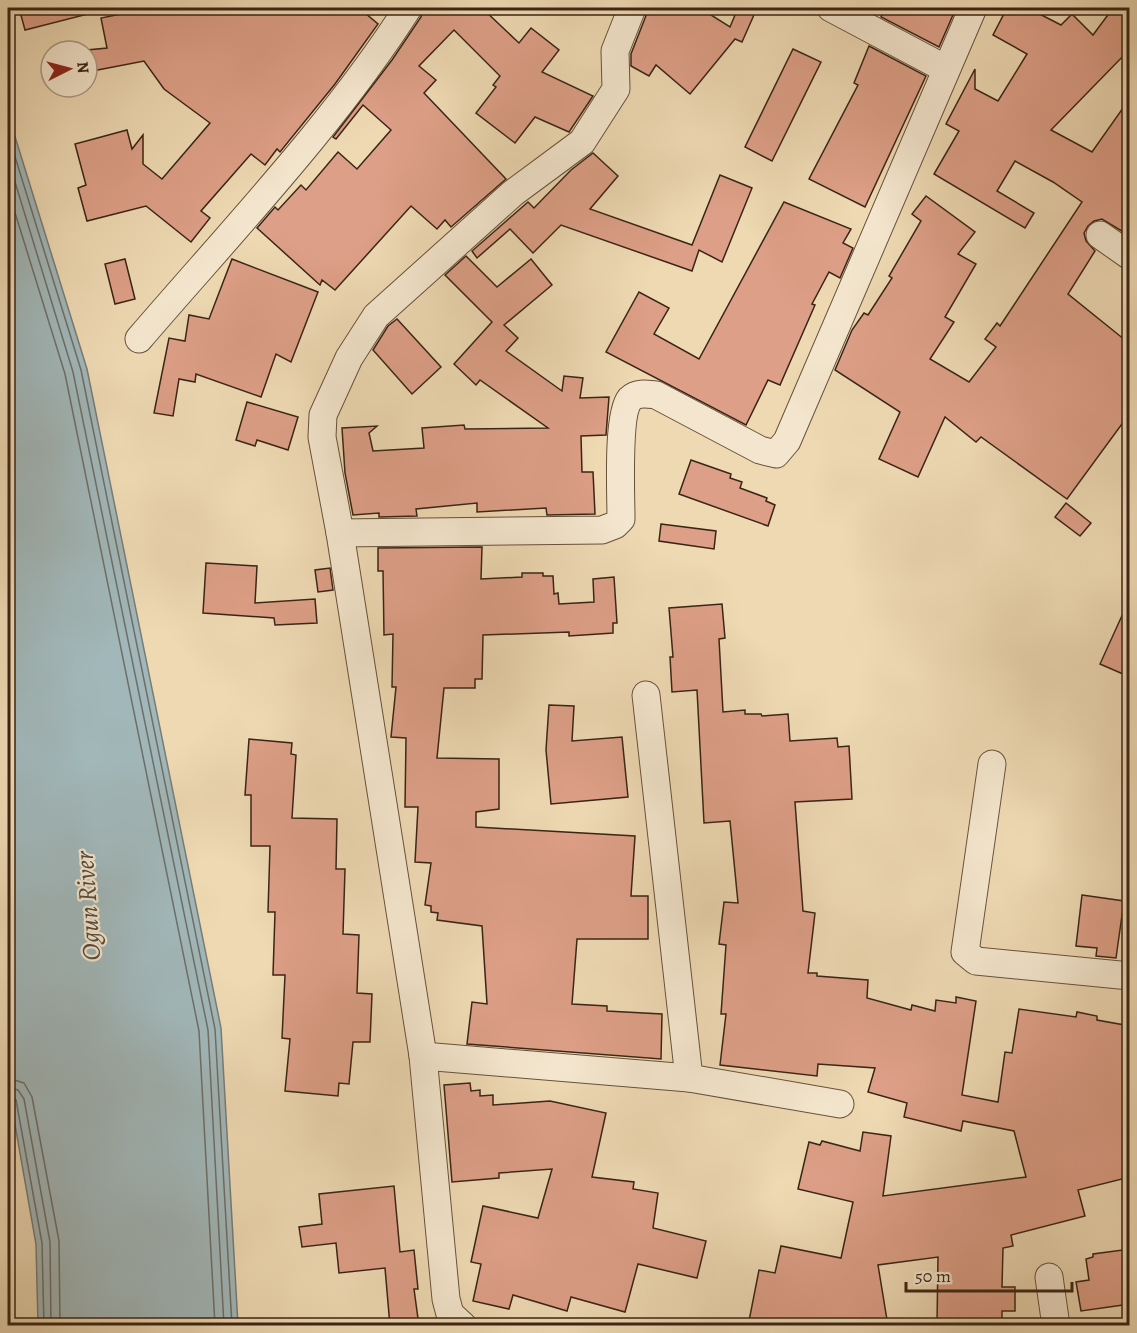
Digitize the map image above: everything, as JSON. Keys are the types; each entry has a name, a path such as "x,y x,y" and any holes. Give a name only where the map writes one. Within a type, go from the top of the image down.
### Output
{"street":[{"path":"139,339 316,131 386,43 408,8"},
{"path":"463,1326 450,1314 446,1299 423,1056 340,533 322,437 323,415 349,358 376,316 513,193 582,142 616,89 615,51 632,8"},
{"path":"340,533 602,530 615,525 621,519 622,418 629,400 640,393 656,394 760,450 776,454 787,441 973,8"},
{"path":"837,9 946,69"},
{"path":"1100,235 1130,256"},
{"path":"646,695 689,1078"},
{"path":"992,764 965,952 976,960 1130,976"},
{"path":"423,1056 689,1078 840,1104"},
{"path":"1049,1276 1056,1326"}],"water":[{"name":"Ogun River","path":"8,114 87,369 221,1028 238,1325 38,1325 36,1244 8,1085"}],"building":[{"path":"19,8 88,8 88,14 25,30"},
{"path":"129,8 359,8 378,24 335,84 280,152 277,149 265,165 251,154 201,211 210,218 191,242 146,206 87,221 78,188 86,185 75,144 127,130 132,149 143,135 143,164 162,179 210,123 164,89 144,61 99,70 99,49 107,48 101,18 131,12"},
{"path":"423,8 482,8 519,43 531,28 559,50 542,72 593,96 569,132 535,117 515,143 476,113 496,87 493,85 500,76 454,30 419,66 436,80 424,93 506,179 451,227 445,220 437,229 411,206 335,290 322,280 320,285 257,228 275,207 278,210 301,185 306,190 338,152 357,169 391,130 363,105 336,139 333,137 392,60 421,17"},
{"path":"649,8 700,8 730,27 738,8 757,8 742,42 735,39 690,94 656,65 649,76 631,66 631,54"},
{"path":"885,8 956,8 939,47 881,17"},
{"path":"1007,8 1028,8 1061,25 1072,14 1093,35 1113,8 1130,8 1130,49 1051,130 1092,152 1130,98 1130,236 1102,219 1088,226 1084,233 1086,241 1095,251 1068,294 1130,344 1130,361 1124,370 1130,380 1130,413 1067,499 981,437 976,442 945,417 918,477 879,459 900,412 835,370 852,330 864,313 868,315 892,278 889,276 921,221 912,214 926,196 975,232 958,254 976,264 945,317 954,322 930,359 969,382 996,347 985,339 997,323 1000,326 1082,202 1053,182 1015,161 997,191 1034,213 1025,228 934,174 959,131 946,124 975,69 975,89 998,101 1027,54 993,35"},
{"path":"869,46 926,76 865,207 809,179 858,85 854,83"},
{"path":"793,49 821,62 772,161 745,147"},
{"path":"593,153 618,176 590,209 692,245 720,175 752,188 722,262 699,250 692,271 561,225 533,253 510,229 477,258 472,251 528,202 534,208 571,170"},
{"path":"784,202 851,229 843,243 853,248 840,278 829,272 812,304 815,305 780,385 768,380 746,425 606,352 639,292 669,308 654,334 699,359"},
{"path":"466,256 497,287 531,259 552,285 504,325 518,338 506,351 562,391 564,376 583,378 580,398 609,397 606,435 581,436 582,472 593,472 595,514 547,515 546,508 477,512 477,503 416,509 417,516 379,517 379,513 353,515 345,473 342,428 377,426 369,433 373,451 424,448 422,428 464,425 465,429 548,428 480,380 476,385 454,364 492,322 445,275"},
{"path":"125,259 135,299 115,304 105,264"},
{"path":"232,259 318,292 291,362 276,354 261,397 196,374 195,382 179,379 173,416 154,413 169,338 185,341 189,315 209,319"},
{"path":"397,319 441,367 412,394 373,350 388,326"},
{"path":"247,402 298,417 288,450 257,440 255,446 236,440"},
{"path":"691,460 731,474 730,478 742,482 740,488 767,498 766,501 775,505 768,526 679,494"},
{"path":"1066,503 1091,523 1080,536 1055,517"},
{"path":"661,524 716,531 714,549 659,541"},
{"path":"482,547 481,579 522,577 522,573 543,573 543,576 553,576 554,594 558,593 559,604 594,602 593,579 614,577 617,623 613,623 613,633 569,636 569,632 483,635 482,679 475,679 475,688 444,688 437,758 499,759 499,809 476,812 476,827 635,836 631,896 648,896 648,939 577,939 572,1004 607,1006 607,1011 662,1014 661,1059 467,1044 472,1002 487,1004 482,926 437,920 438,913 431,912 431,906 425,905 431,863 415,862 418,807 405,807 406,738 391,737 396,687 392,687 393,634 384,635 383,571 378,571 378,548"},
{"path":"206,563 257,566 255,603 315,599 317,623 275,625 274,618 203,613"},
{"path":"330,568 333,590 318,592 315,570"},
{"path":"1130,598 1130,677 1100,664"},
{"path":"722,604 725,638 719,639 723,712 745,710 745,714 761,714 762,716 788,714 790,741 837,738 838,747 849,746 852,799 795,802 803,911 815,913 808,973 817,973 817,976 868,980 867,998 911,1010 912,1005 935,1011 936,1000 956,1003 956,997 976,1001 962,1095 998,1102 1005,1052 1012,1053 1019,1009 1076,1017 1077,1012 1097,1016 1097,1020 1130,1026 1130,1177 1078,1190 1085,1216 1011,1235 1013,1246 1003,1248 1002,1287 1015,1287 1015,1311 1002,1311 1002,1325 937,1324 938,1257 878,1265 888,1326 748,1326 759,1270 775,1273 781,1246 841,1258 853,1202 798,1189 809,1142 820,1145 822,1141 860,1151 863,1132 891,1136 883,1196 1026,1177 1014,1131 963,1121 961,1131 904,1117 907,1103 868,1092 875,1068 818,1064 817,1076 720,1065 726,1014 721,1014 726,945 719,944 724,902 738,903 730,821 704,823 697,690 672,692 670,657 673,657 669,608"},
{"path":"549,705 574,706 572,741 622,737 628,797 551,804 546,750"},
{"path":"249,739 292,743 291,754 296,755 292,818 337,819 336,869 345,869 343,934 359,935 357,993 372,994 370,1042 353,1042 349,1084 339,1083 338,1096 285,1091 290,1039 282,1038 285,975 273,975 275,912 268,912 270,846 251,846 251,795 245,795"},
{"path":"1082,895 1124,901 1116,958 1096,956 1097,948 1076,946"},
{"path":"470,1083 471,1091 480,1090 480,1096 493,1095 493,1105 550,1101 606,1113 592,1177 634,1182 633,1189 658,1193 653,1228 706,1241 697,1278 638,1264 625,1312 571,1297 567,1311 513,1295 509,1309 473,1301 481,1264 471,1262 483,1206 538,1218 552,1169 499,1173 499,1178 452,1182 444,1085"},
{"path":"394,1186 400,1252 414,1250 418,1289 414,1289 419,1326 390,1326 385,1268 339,1273 336,1243 302,1247 299,1227 322,1224 319,1194"},
{"path":"1130,1249 1130,1304 1081,1311 1076,1282 1089,1280 1086,1259 1093,1257 1093,1254"}]}
